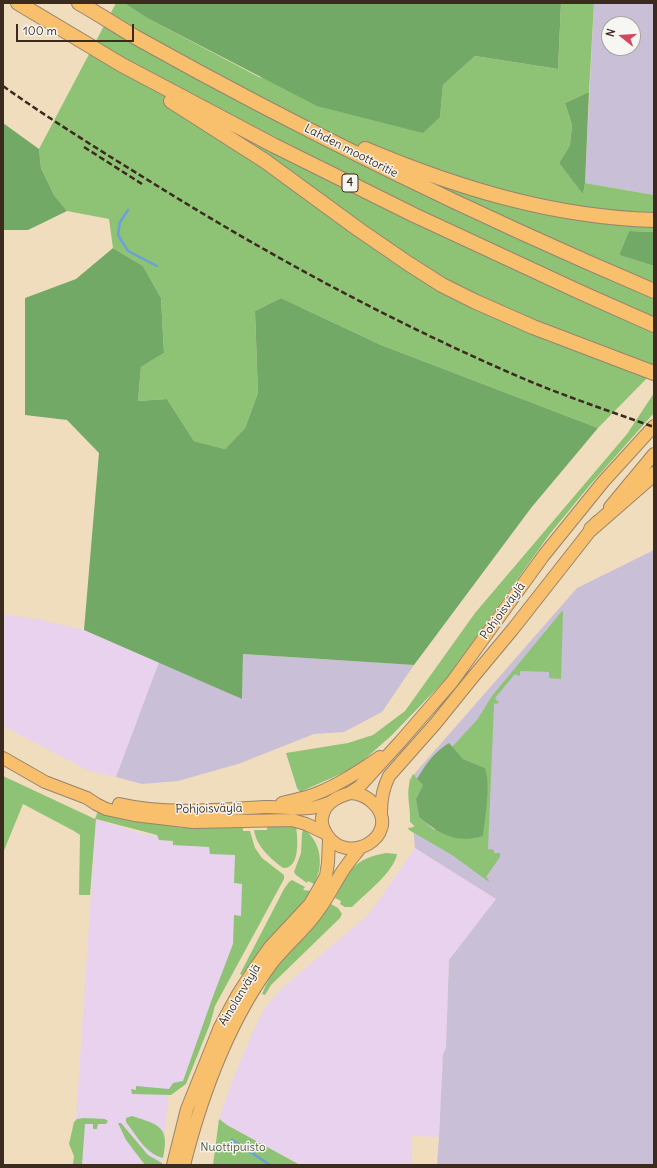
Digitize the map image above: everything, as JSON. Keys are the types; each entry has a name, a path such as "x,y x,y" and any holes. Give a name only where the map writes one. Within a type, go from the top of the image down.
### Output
{"highway":[{"name":"4","path":"18,3 122,65 273,145 414,215 654,325"},
{"name":"Lahden moottoritie","path":"79,3 124,30 336,144 427,189 584,261 654,291"},
{"path":"122,65 164,96 265,161 358,229 442,285 533,327 654,373"},
{"path":"260,104 405,166 462,186 518,202 558,210 630,219 654,220"},
{"path":"591,529 654,474"}],"main road":[{"name":"Pohjoisväylä","path":"350,793 359,787 452,682 544,555 603,482 654,426"},
{"name":"Pohjoisväylä","path":"381,812 383,791 389,776 435,724 513,630 591,529 654,454"},
{"path":"265,807 304,798 332,787 362,770 400,742"},
{"name":"Pohjoisväylä","path":"3,758 45,782 88,798 134,807 193,812 265,807 315,807 330,802"},
{"path":"350,793 363,795 372,801 381,812 381,829 373,842 354,849 342,847 327,836 321,822 326,807 330,802 350,793"},
{"name":"Pohjoisväylä","path":"88,798 96,804 106,808 150,818 193,822 292,820 306,824 327,836"},
{"name":"Ainolanväylä","path":"173,1165 187,1109 220,1027 252,971 270,947 310,904 326,876 328,863 327,836"},
{"name":"Ainolanväylä","path":"184,1165 206,1093 235,1023 260,980 273,962 318,912 341,873 360,848"}],"shaded area":[{"path":"594,3 654,3 654,195 585,183"},
{"path":"654,550 654,1165 437,1165 443,1054 446,1048 449,960 496,899 415,848 409,780 577,588"},
{"path":"3,614 41,620 84,630 159,662 116,777 89,771 3,726"},
{"path":"243,654 414,665 382,712 344,732 314,734 238,764 178,781 142,784 116,777 159,662 242,699"},
{"path":"96,819 143,834 243,844 242,928 185,1079 175,1089 169,1092 160,1165 73,1165"},
{"path":"415,848 496,899 449,960 446,1048 443,1054 439,1137 412,1136 411,1165 300,1165 227,1125 219,1119 234,1076 264,1009 281,989 369,914"}],"green space":[{"path":"116,3 124,3 147,18 259,77 440,117 443,85 475,56 558,69 561,3 594,3 589,92 565,103 572,125 570,145 559,163 583,193 585,183 654,195 654,232 629,231 619,255 654,266 654,371 598,428 381,345 281,298 255,311 258,393 245,428 225,449 194,441 167,399 138,401 141,367 164,353 161,298 143,266 113,248 109,219 67,211 54,195 41,168 39,149"},
{"path":"124,3 561,3 558,69 475,56 443,85 440,117 423,133 317,106 147,18"},
{"path":"589,92 585,183 583,194 559,163 570,145 572,125 565,103"},
{"path":"3,123 39,149 41,168 54,195 67,211 28,230 3,230"},
{"path":"629,231 654,232 654,266 619,255"},
{"path":"113,248 143,266 161,298 164,353 141,367 138,401 167,399 194,441 225,449 245,428 258,393 255,311 281,298 381,345 598,428 531,508 414,665 243,654 242,699 84,630 99,453 67,420 25,415 25,298 76,279"},
{"path":"654,393 654,413 590,485 549,535 447,678 392,735 356,767 300,792 297,788 286,753 348,743 373,735 405,711 475,613 627,434"},
{"path":"562,611 561,679 549,678 549,672 520,671 520,676 515,674 495,698 499,703 494,704 488,849 494,850 494,853 500,853 500,857 486,877 489,882 452,855 409,830 408,828 415,826 410,822 408,792 410,780 413,774 423,785 416,799 419,817 434,830 487,775 485,768 463,759 452,747 477,720 492,696"},
{"path":"449,743 463,759 485,768 488,792 483,836 464,839 448,836 441,833 419,817 416,799 423,785 417,779 430,759"},
{"path":"3,776 95,819 98,811 124,818 183,828 243,828 243,831 250,831 255,848 262,858 284,875 284,879 215,1006 210,1024 186,1084 171,1095 132,1094 131,1089 136,1090 136,1086 169,1089 173,1083 183,1081 233,944 234,915 241,916 242,884 234,883 235,855 210,854 209,847 173,845 173,841 159,840 157,835 96,819 90,895 79,895 80,835 74,831 23,804 3,853"},
{"path":"267,826 296,827 297,852 295,859 289,867 283,868 269,856 261,847 255,836 254,830 267,830"},
{"path":"303,829 314,840 319,855 319,870 314,884 308,881 307,883 294,872 301,853"},
{"path":"386,853 397,854 391,868 385,875 352,907 345,907 340,904 341,901 335,898 354,867 359,862"},
{"path":"292,880 305,887 303,890 311,891 295,913 258,953 242,975 240,974 284,889"},
{"path":"331,904 338,908 342,914 340,918 271,985 265,995 262,994 272,974"},
{"path":"132,1116 160,1128 165,1139 163,1158 151,1153 126,1122 126,1118"},
{"path":"77,1119 105,1119 108,1121 106,1124 98,1124 97,1129 93,1129 93,1124 85,1124 82,1165 73,1165 74,1156 69,1144 74,1122"},
{"name":"Nuottipuisto","path":"219,1119 227,1125 300,1165 213,1165"},
{"path":"118,1123 121,1123 148,1155 162,1163 162,1165 145,1165 126,1140"}],"waterway":[{"path":"128,210 120,222 118,235 128,251 157,266"},
{"path":"232,1140 270,1165"}],"railway":[{"path":"3,86 72,133 189,206 380,312 529,381 654,427"},
{"path":"84,147 142,184"}]}
